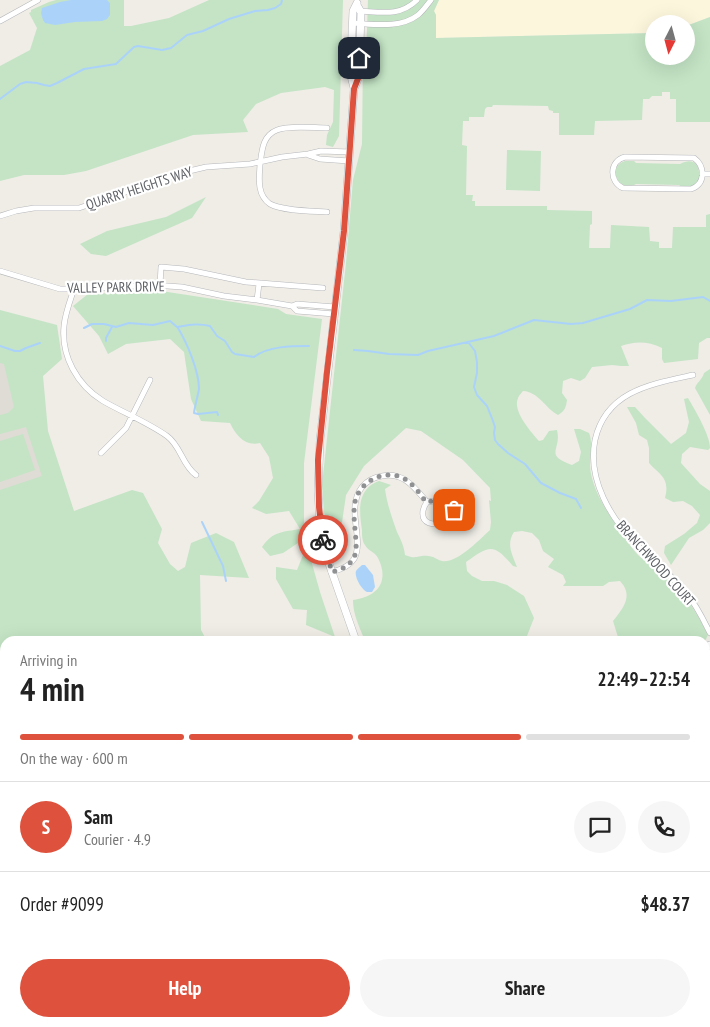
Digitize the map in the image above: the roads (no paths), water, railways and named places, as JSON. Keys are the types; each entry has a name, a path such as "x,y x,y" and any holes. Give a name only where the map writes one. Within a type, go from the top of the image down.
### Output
{"main road":[{"path":"354,636 325,548 320,523 318,474 320,440 344,231 354,89 351,76 352,23 357,7"},
{"path":"354,89 359,76 360,23 357,7"}],"street":[{"path":"0,21 38,0"},
{"path":"357,7 399,12 407,9 417,0"},
{"path":"352,23 387,24 407,21 418,16 431,0"},
{"path":"327,128 278,129 272,133 264,143 262,150 260,187 261,193 267,201 277,207 327,212"},
{"name":"QUARRY HEIGHTS WAY","path":"0,216 34,208 79,208 185,172 206,167 241,165 321,151 350,152"},
{"name":"QUARRY HEIGHTS WAY","path":"308,154 320,159 349,161"},
{"path":"625,157 690,157 700,164 702,174 699,184 696,188 691,189 623,188 615,182 613,169 620,158 625,157"},
{"path":"702,174 710,174"},
{"path":"160,285 161,267 184,269 259,284 323,288"},
{"name":"VALLEY PARK DRIVE","path":"0,271 60,289 160,285 334,311"},
{"path":"257,300 259,284"},
{"path":"74,289 66,315 64,333 65,349 76,375 92,393 102,400 174,441 188,469 196,475"},
{"name":"BRANCHWOOD COURT","path":"692,375 646,386 626,395 618,401 605,416 597,433 594,465 595,476 604,498 624,530 687,593 700,612 710,633"},
{"path":"100,452 120,435 150,380"},
{"path":"332,572 342,569 351,563 354,558 357,542 356,501 364,485 376,478 398,476 416,489 426,502"},
{"path":"426,502 449,502 454,510 453,518 445,524 430,524 422,514 426,502"}],"water":[{"path":"71,0 107,0 110,3 110,15 102,21 55,25 45,23 41,13 42,8"},
{"path":"362,565 365,565 373,575 375,587 372,592 365,591 357,580 356,571"}],"waterway":[{"path":"0,99 20,84 26,82 50,86 84,69 116,64 134,47 162,50 171,48 187,35 203,31 229,19 255,11 275,8 281,4 282,0"},
{"path":"354,350 418,355 494,336 534,320 571,324 583,323 630,309 647,300 671,301 703,297 710,301"},
{"path":"84,328 92,324 116,327 129,323 153,325 170,321 177,327 206,325 210,326 217,336 225,341 232,352 254,357 273,349 309,346"},
{"path":"106,341 112,327"},
{"path":"178,328 192,357 197,374 199,389 194,413 217,412 218,415"},
{"path":"468,342 475,351 477,362 474,387 477,395 487,406 493,421 495,440 508,453 525,464 541,483 576,499 581,508"},
{"path":"0,346 20,351 40,343"},
{"path":"202,522 223,566 226,581"}]}
